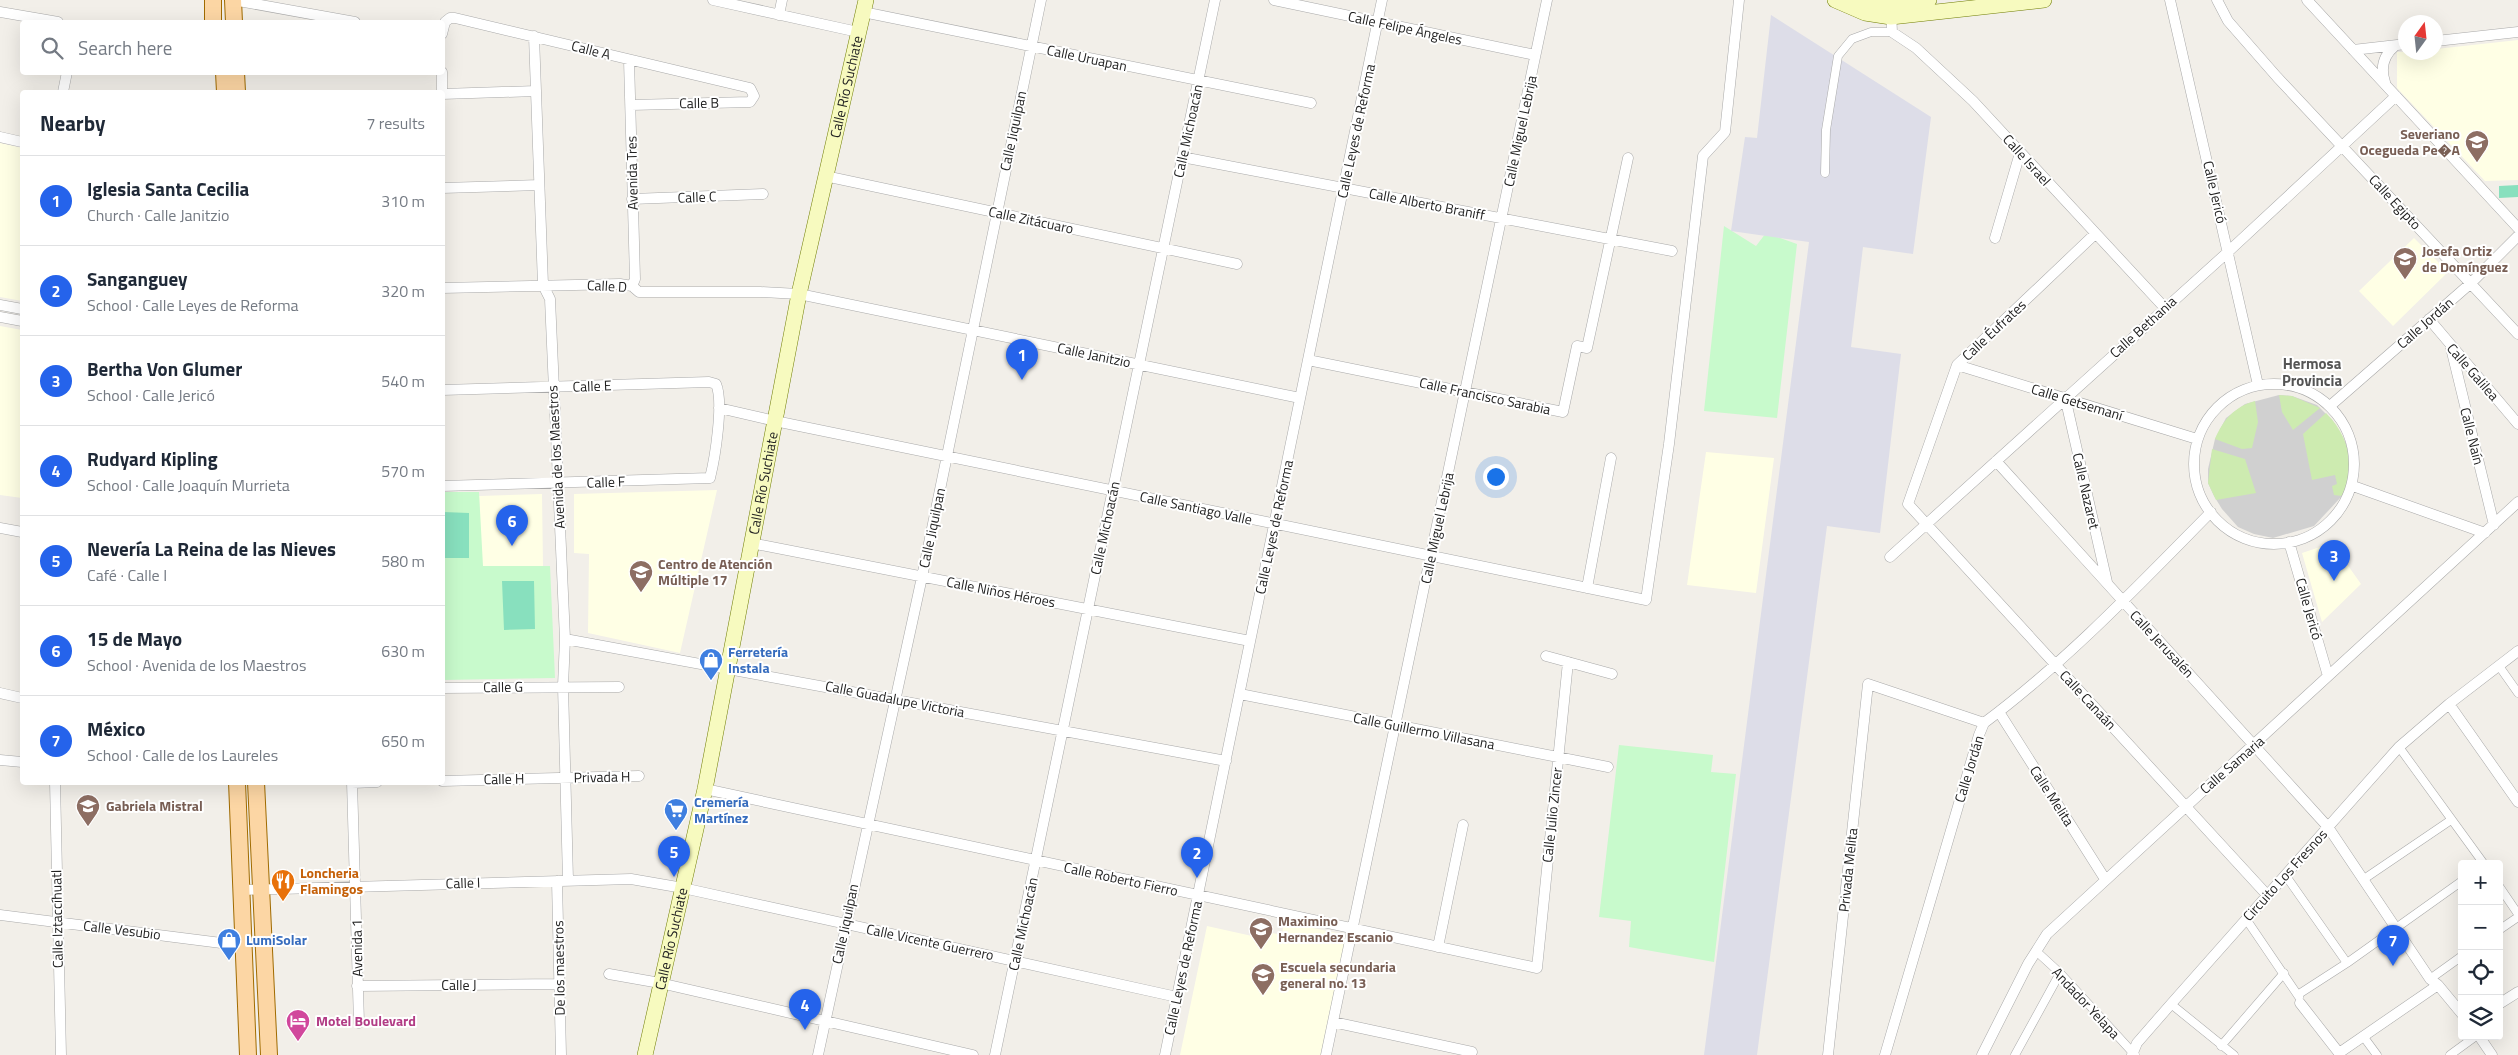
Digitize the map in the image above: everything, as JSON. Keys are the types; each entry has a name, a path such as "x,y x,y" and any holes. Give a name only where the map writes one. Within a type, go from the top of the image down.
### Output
{"main road":[{"path":"213,0 213,20"},
{"path":"233,0 234,20"},
{"path":"1835,0 1865,13 1891,18 1961,5 2044,0"},
{"path":"1860,0 1891,18"},
{"path":"1891,18 1929,0"},
{"name":"Calle Río Suchiate","path":"645,1055 705,789 799,294 864,6"},
{"path":"215,75 215,90"},
{"path":"224,75 225,90"},
{"path":"236,75 237,90"},
{"path":"237,785 248,1055"},
{"path":"256,785 263,889 269,1055"},
{"path":"245,946 257,952 258,982 266,987"}],"street":[{"path":"233,0 344,20"},
{"path":"713,0 858,32"},
{"path":"778,15 782,0"},
{"name":"Calle Jiquilpan","path":"818,1055 866,823 896,700 922,577 995,212 1040,0"},
{"name":"Calle Michoacán","path":"995,1055 1215,0"},
{"name":"Calle Felipe Ángeles","path":"1274,0 1536,55"},
{"name":"Calle Leyes de Reforma","path":"1165,1055 1382,0"},
{"name":"Calle Miguel Lebrija","path":"1326,1055 1547,0"},
{"name":"Calle Santiago Valle","path":"775,422 1646,600 1669,444 1703,156 1725,132 1740,0"},
{"name":"Calle Jericó","path":"2170,0 2229,251 2258,385"},
{"name":"Calle Egipto","path":"2218,0 2228,21 2518,334"},
{"path":"2307,0 2518,228"},
{"name":"Calle Uruapan","path":"864,6 1031,46 1311,103"},
{"path":"0,12 46,20"},
{"name":"Calle A","path":"445,22 450,18 455,18 750,88"},
{"path":"1825,173 1826,130 1838,56 1852,39 1871,32 1891,18"},
{"name":"Calle Israel","path":"1891,18 1916,48 1973,101 2164,307"},
{"path":"2443,40 2518,32"},
{"name":"Avenida de los Maestros","path":"534,36 543,285 550,298 552,388 565,638 563,686 565,778 562,881"},
{"path":"2354,50 2398,45"},
{"path":"2386,85 2382,64 2385,57 2398,47"},
{"name":"Avenida Tres","path":"629,60 635,279 632,286"},
{"path":"63,90 66,75"},
{"path":"442,75 442,90"},
{"name":"Calle B","path":"631,105 750,102 754,96 750,88"},
{"path":"445,94 536,92"},
{"name":"Calle Bethania","path":"1890,557 2164,307 2229,251 2396,96"},
{"path":"0,137 20,142"},
{"path":"1995,238 2020,153"},
{"name":"Calle Alberto Braniff","path":"1182,157 1672,251"},
{"path":"1609,239 1628,158"},
{"name":"Calle Zitácuaro","path":"825,176 1237,264"},
{"path":"445,188 539,185"},
{"name":"Calle C","path":"632,199 763,194"},
{"name":"Calle Éufrates","path":"1908,504 1957,365 2095,234"},
{"name":"Calle Jordán","path":"2330,406 2471,282 2518,236"},
{"name":"Calle Francisco Sarabia","path":"1308,360 1563,412 1577,346 1587,348 1609,239"},
{"name":"Calle D","path":"445,288 620,284 632,286 640,292 760,292 799,294"},
{"name":"Calle Janitzio","path":"799,294 1300,398"},
{"path":"0,305 20,309"},
{"path":"0,317 20,321"},
{"name":"Calle Galilea","path":"2430,319 2451,348 2518,424"},
{"name":"Calle Naín","path":"2451,348 2494,525"},
{"name":"Calle Getsemaní","path":"1957,365 2197,439"},
{"name":"Calle E","path":"445,390 709,382 716,384 719,389 719,408 715,460 710,478"},
{"path":"2258,385 2291,386 2305,390 2330,406 2348,433 2356,457 2356,477 2353,486 2333,519 2304,538 2289,542 2257,542 2237,535 2220,523 2204,502 2197,486 2194,466 2197,439 2206,421 2216,408 2237,392 2258,385"},
{"name":"Calle Nazaret","path":"2065,398 2108,584"},
{"path":"719,408 775,422"},
{"path":"1587,588 1611,458"},
{"name":"Calle Jerusalén","path":"1996,461 2328,827 2434,982 2458,1009"},
{"name":"Calle F","path":"445,486 710,478"},
{"path":"2353,486 2485,533"},
{"name":"Calle Samaria","path":"1982,1055 2036,951 2047,934 2518,502"},
{"name":"Calle Canaán","path":"1908,504 2268,896"},
{"name":"Calle Jordán","path":"1885,1055 1978,735 1984,723 2055,664 2123,600 2211,512"},
{"path":"0,528 20,532"},
{"name":"Calle Jericó","path":"2289,542 2328,676"},
{"name":"Calle Niños Héroes","path":"751,543 1250,641"},
{"name":"Calle Guadalupe Victoria","path":"565,638 1226,761"},
{"name":"Circuito Los Fresnos","path":"2133,1054 2137,1043 2399,747 2449,704 2518,651"},
{"path":"1546,656 1612,674"},
{"name":"Calle Julio Zincer","path":"1537,968 1568,662"},
{"path":"2499,666 2518,693"},
{"name":"Privada Melita","path":"1828,1055 1868,684 1984,723"},
{"name":"Calle G","path":"445,688 619,686"},
{"path":"0,693 20,698"},
{"name":"Calle Guillermo Villasana","path":"1240,694 1608,767"},
{"path":"2449,704 2518,802"},
{"name":"Calle Melita","path":"1998,712 2105,879"},
{"path":"2399,747 2481,860"},
{"path":"0,760 20,762"},
{"name":"Privada H","path":"565,778 639,776"},
{"name":"Calle H","path":"445,781 565,778"},
{"name":"Calle Iztaccíhuatl","path":"55,785 61,1055"},
{"name":"Avenida 1","path":"352,785 359,1023"},
{"name":"Calle Roberto Fierro","path":"705,789 1537,968"},
{"path":"2364,878 2451,820"},
{"path":"1438,947 1463,825"},
{"path":"2286,876 2347,964"},
{"name":"Calle I","path":"242,890 631,879 683,888"},
{"name":"De los maestros","path":"561,1055 562,881"},
{"path":"2299,998 2458,883"},
{"name":"Calle Vicente Guerrero","path":"683,888 1177,997"},
{"path":"2503,892 2518,915 2503,927"},
{"name":"Calle Vesubio","path":"0,915 245,946"},
{"path":"2246,919 2339,1054 2434,982 2458,960"},
{"name":"Andador Yelapa","path":"2036,951 2060,973 2133,1054"},
{"path":"2014,1055 2060,973"},
{"path":"2221,1046 2284,973"},
{"path":"608,974 660,983 973,1055"},
{"name":"Calle J","path":"357,986 560,984"},
{"path":"2503,1001 2518,992"},
{"path":"2171,1004 2234,1055"},
{"path":"1333,1022 1472,1052"},
{"path":"2363,1036 2377,1055"},
{"path":"2450,1055 2471,1040"},
{"path":"2480,1040 2492,1055"}],"shaded area":[{"path":"1771,15 1931,117 1913,254 1863,247 1851,347 1901,354 1880,533 1827,526 1757,1055 1704,1055 1809,242 1731,231 1745,137 1757,138"},
{"path":"2518,40 2518,180 2485,181 2397,88 2397,52 2398,60 2443,60 2443,48"},
{"path":"0,143 20,148 20,301 0,297"},
{"name":"Josefa Ortiz de Domínguez","path":"2414,238 2448,272 2393,326 2359,291"},
{"path":"0,326 20,330 20,498 0,495"},
{"path":"2279,395 2292,396 2317,405 2333,421 2348,447 2351,471 2349,483 2342,496 2314,526 2273,538 2254,534 2238,527 2222,509 2214,496 2208,483 2208,469 2215,439 2226,418 2245,404"},
{"path":"1706,452 1774,458 1756,593 1687,585"},
{"name":"Centro de Atención Múltiple 17","path":"717,490 680,653 588,633 589,554 574,553 574,494"},
{"path":"542,494 543,566 482,566 479,496"},
{"path":"2332,543 2361,584 2322,622 2302,553"},
{"name":"Escuela secundaria general no. 13","path":"1284,922 1347,935 1321,1055 1180,1055 1207,926 1261,938 1263,931 1282,935"}],"green space":[{"path":"2518,185 2518,197 2499,198 2499,186"},
{"path":"1724,226 1756,246 1766,233 1797,244 1777,418 1704,411"},
{"path":"2279,395 2292,396 2320,408 2293,430 2282,412"},
{"path":"2255,401 2258,422 2252,448 2242,449 2215,439 2230,415 2241,407"},
{"path":"2326,413 2340,432 2348,452 2349,474 2342,496 2334,495 2332,486 2337,484 2335,475 2312,480 2303,434"},
{"path":"2212,449 2245,459 2256,493 2216,500 2208,483"},
{"path":"445,492 479,492 483,566 550,566 555,678 445,680"},
{"path":"445,512 469,513 469,558 445,558"},
{"path":"502,581 534,581 535,629 504,630"},
{"path":"1619,745 1713,755 1711,772 1736,774 1714,962 1629,947 1631,921 1599,917"}],"place":[{"name":"Severiano Ocegueda Pe�A","path":"2477,163"},
{"name":"Josefa Ortiz de Domínguez","path":"2405,280"},
{"name":"Iglesia Santa Cecilia","path":"1022,380"},
{"name":"15 de Mayo","path":"512,546"},
{"name":"Bertha Von Glumer","path":"2334,581"},
{"name":"Centro de Atención Múltiple 17","path":"641,593"},
{"name":"Ferretería Instala","path":"711,681"},
{"name":"Gabriela Mistral","path":"88,827"},
{"name":"Cremería Martínez","path":"676,831"},
{"name":"Nevería La Reina de las Nieves","path":"674,877"},
{"name":"Sanganguey","path":"1197,878"},
{"name":"Loncheria Flamingos","path":"283,902"},
{"name":"Maximino Hernandez Escanio","path":"1261,950"},
{"name":"LumiSolar","path":"229,961"},
{"name":"México","path":"2393,966"},
{"name":"Escuela secundaria general no. 13","path":"1263,996"},
{"name":"Rudyard Kipling","path":"805,1030"},
{"name":"Motel Boulevard","path":"298,1042"}],"district":[{"name":"Hermosa Provincia","path":"2312,372"}]}
